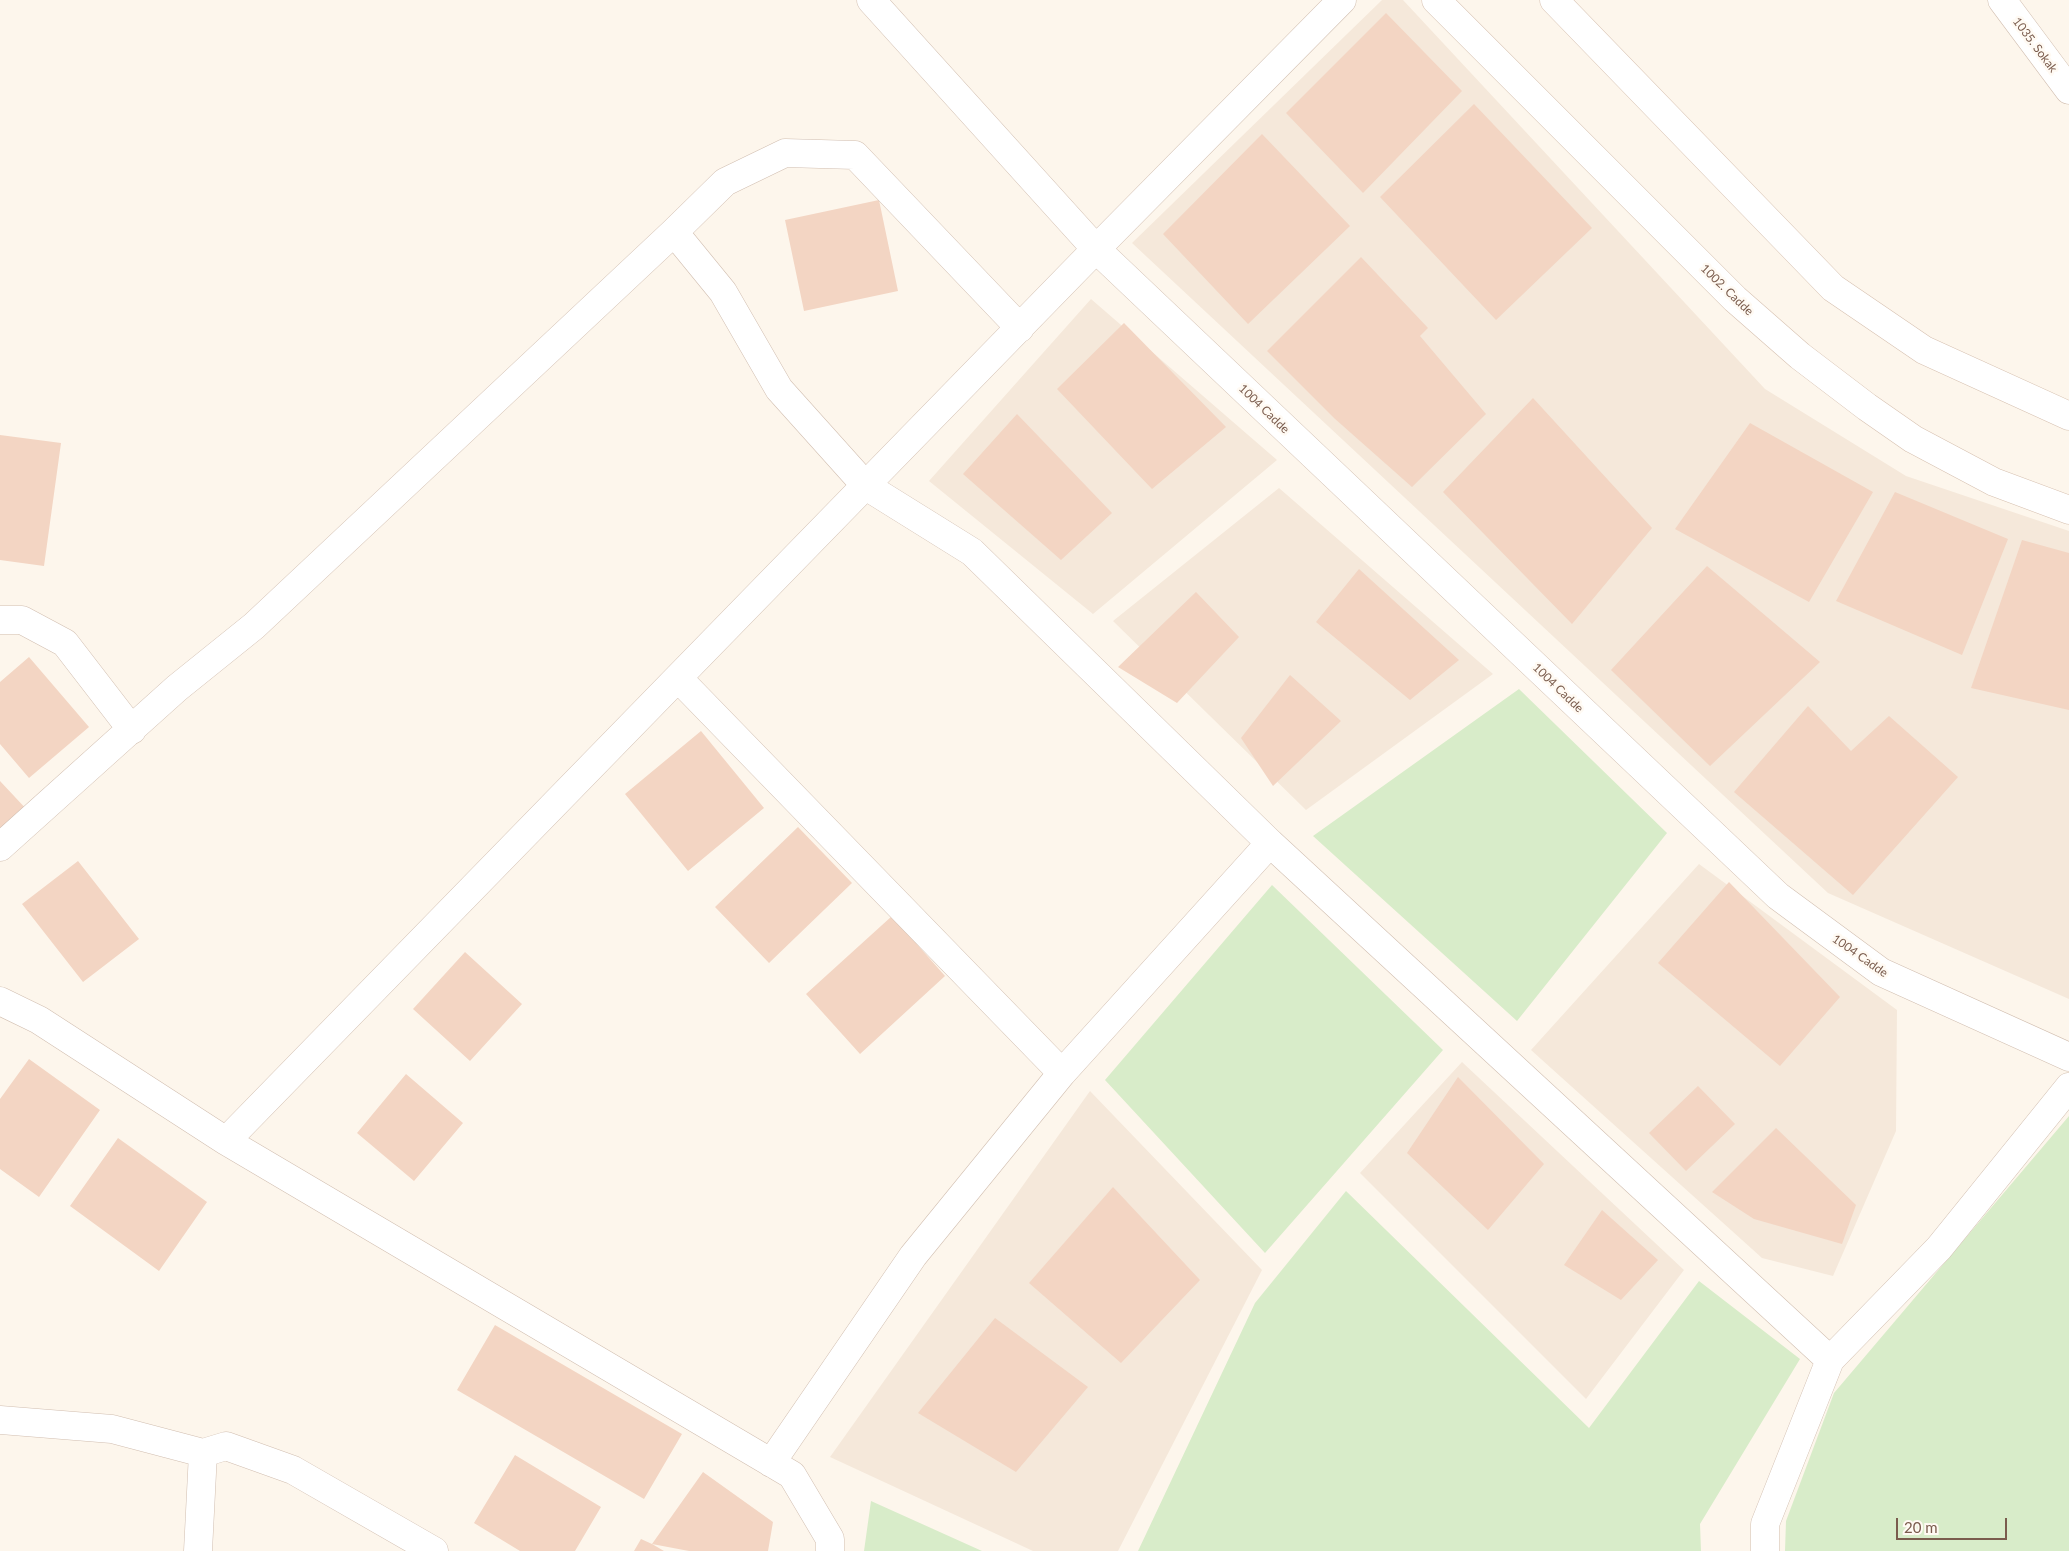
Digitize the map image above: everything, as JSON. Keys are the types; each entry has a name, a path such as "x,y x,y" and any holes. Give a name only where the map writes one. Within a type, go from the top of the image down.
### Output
{"street":[{"name":"1004 Cadde","path":"871,0 1096,249 1778,896 1881,972 2069,1057"},
{"path":"226,1141 1096,249 1342,0"},
{"name":"1002. Cadde","path":"1436,0 1735,299 1800,356 1912,439 1994,482 2069,510"},
{"path":"1554,0 1833,288 1924,350 2069,416"},
{"name":"1035. Sokak","path":"2002,0 2069,90"},
{"path":"0,847 178,688 254,626 674,232 724,182 785,153 855,156 1020,328"},
{"path":"674,232 724,292 779,388 866,486 972,552 1270,843 1830,1360"},
{"path":"0,620 22,620 65,643 132,730"},
{"path":"678,678 1062,1073"},
{"path":"771,1463 913,1256 1062,1073 1270,843"},
{"path":"0,1001 39,1020 226,1141 792,1475 830,1539 830,1551"},
{"path":"1764,1551 1765,1524 1830,1360 1939,1248 2069,1086"},
{"path":"0,1420 112,1429 203,1453 226,1446 294,1470 434,1551"},
{"path":"198,1551 203,1453"}],"shaded area":[{"path":"1382,0 1403,0 1765,389 1906,476 2069,531 2069,999 1828,893 1132,243"},
{"path":"1091,299 1277,460 1093,614 929,481"},
{"path":"1279,488 1493,674 1306,810 1113,621"},
{"path":"1699,864 1897,1010 1896,1131 1833,1276 1762,1258 1531,1050"},
{"path":"1462,1062 1684,1270 1586,1399 1360,1173"},
{"path":"1090,1091 1262,1270 1118,1551 1033,1551 830,1457"}],"green space":[{"path":"1519,689 1667,833 1517,1021 1313,836"},
{"path":"1272,885 1443,1050 1265,1253 1105,1080"},
{"path":"2069,1116 2069,1551 1785,1551 1786,1521 1834,1393"},
{"path":"1346,1191 1589,1428 1699,1281 1800,1359 1700,1524 1701,1551 1138,1551 1255,1303"},
{"path":"871,1501 982,1551 864,1551"}],"building":[{"path":"1386,13 1462,91 1363,193 1286,113"},
{"path":"1474,104 1592,228 1496,320 1380,197"},
{"path":"1262,134 1350,226 1248,324 1163,234"},
{"path":"879,200 898,291 804,311 785,220"},
{"path":"1361,257 1428,328 1420,336 1486,414 1412,487 1334,418 1267,351"},
{"path":"1124,323 1226,427 1152,489 1057,389"},
{"path":"1533,398 1652,528 1572,624 1443,492"},
{"path":"1017,414 1112,513 1061,560 963,474"},
{"path":"1750,423 1873,492 1809,602 1675,529"},
{"path":"0,435 61,443 44,566 0,560"},
{"path":"1895,492 2008,539 1962,655 1836,601"},
{"path":"2022,540 2069,553 2069,710 1971,688"},
{"path":"1707,566 1820,662 1710,766 1611,670"},
{"path":"1359,569 1459,660 1410,700 1316,622"},
{"path":"1196,592 1239,637 1177,703 1118,667"},
{"path":"29,657 89,727 29,778 0,744 0,682"},
{"path":"1290,675 1341,721 1273,786 1241,738"},
{"path":"1808,706 1851,751 1889,716 1958,777 1853,895 1734,792"},
{"path":"701,731 764,808 688,871 625,794"},
{"path":"0,781 29,812 0,840"},
{"path":"798,827 852,883 769,963 715,907"},
{"path":"78,861 139,939 83,982 22,904"},
{"path":"1729,882 1840,997 1780,1066 1658,963"},
{"path":"892,916 945,976 860,1054 806,994"},
{"path":"465,952 522,1004 470,1061 413,1009"},
{"path":"29,1059 100,1110 39,1197 0,1169 0,1099"},
{"path":"406,1074 463,1123 414,1181 357,1133"},
{"path":"1458,1077 1544,1164 1488,1230 1407,1153"},
{"path":"1698,1086 1735,1124 1686,1171 1649,1133"},
{"path":"1776,1128 1856,1205 1842,1244 1754,1219 1712,1192"},
{"path":"118,1138 207,1202 159,1271 70,1206"},
{"path":"1113,1187 1200,1280 1121,1363 1029,1283"},
{"path":"1602,1210 1658,1260 1621,1300 1564,1265"},
{"path":"995,1318 1088,1387 1016,1472 918,1413"},
{"path":"495,1325 682,1434 644,1499 457,1390"},
{"path":"515,1455 601,1507 575,1551 520,1551 474,1523"},
{"path":"703,1472 773,1522 768,1551 689,1551 652,1544"},
{"path":"641,1539 652,1544 664,1551 634,1551"}]}
